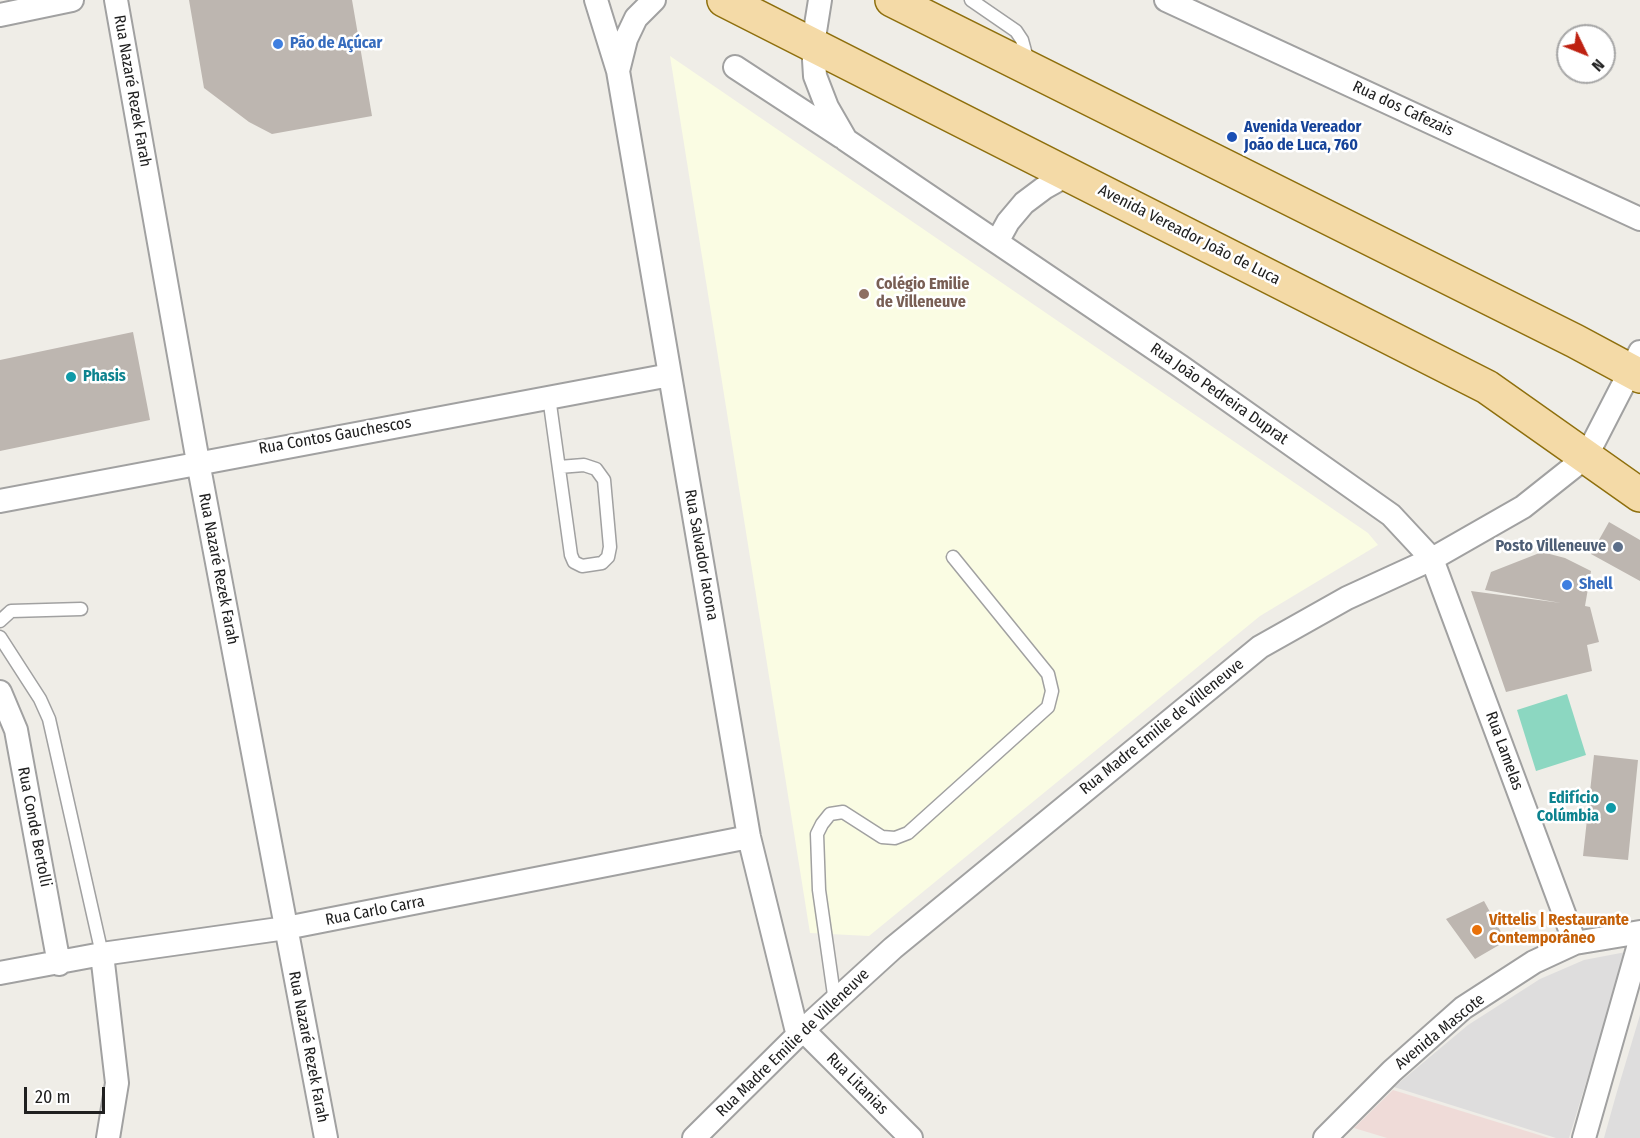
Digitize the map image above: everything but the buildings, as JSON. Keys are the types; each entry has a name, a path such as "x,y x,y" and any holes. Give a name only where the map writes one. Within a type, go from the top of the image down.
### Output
{"main road":[{"name":"Avenida Vereador João de Luca","path":"724,0 1487,387 1640,495"},
{"path":"892,0 1564,336 1637,367"}],"street":[{"path":"0,15 72,0"},
{"name":"Rua Nazaré Rezek Farah","path":"116,0 198,462 326,1138"},
{"name":"Rua Salvador Iacona","path":"596,0 618,71 749,837 800,1033"},
{"name":"Rua Salvador Iacona","path":"618,71 626,39 636,18 654,0"},
{"name":"Rua João Pedreira Duprat","path":"819,0 813,44 815,76 826,106 846,140"},
{"name":"Rua dos Cafezais","path":"1166,0 1640,219"},
{"name":"Rua João Pedreira Duprat","path":"735,68 846,140 1180,366 1391,515 1432,559"},
{"path":"996,242 1008,222 1024,203 1069,174"},
{"name":"Rua Madre Emilie de Villeneuve","path":"694,1138 800,1033 893,948 1260,647 1347,598 1432,559 1523,507 1586,457 1637,367"},
{"name":"Rua Contos Gauchescos","path":"0,501 670,375"},
{"name":"Rua Lamelas","path":"1432,559 1575,944"},
{"name":"Rua Conde Bertolli","path":"0,692 15,730 59,964"},
{"name":"Rua Carlo Carra","path":"0,973 59,964 102,954 286,928 749,837"},
{"name":"Avenida Mascote","path":"1325,1138 1392,1071 1463,1008 1534,963 1575,944 1640,932"},
{"path":"1584,1138 1640,941"},
{"path":"102,954 117,1083 108,1138"},
{"name":"Rua Litanias","path":"800,1033 911,1138"}],"lane":[{"path":"971,0 989,4 1016,31 1022,40 1030,69"},
{"path":"549,397 571,555 574,562 582,566 602,563 608,557 610,547 604,480 596,469 584,465 559,466"},
{"path":"835,1002 819,890 817,834 822,824 830,814 843,812 882,837 895,838 908,833 1048,707 1052,691 1048,674 953,557"},
{"path":"0,621 11,611 81,609"},
{"path":"0,637 40,699 49,719 102,954"}],"shaded area":[{"name":"Colégio Emilie de Villeneuve","path":"670,56 1368,533 1378,545 1260,616 869,936 810,933"},
{"path":"1626,952 1569,1138 1556,1138 1394,1087 1468,1025 1540,979 1584,960"},
{"path":"1640,1015 1640,1138 1604,1138 1616,1095"},
{"path":"1393,1090 1549,1138 1387,1138 1354,1128"}],"green space":[{"path":"1567,694 1586,755 1536,771 1517,710"}],"place":[{"name":"Pão de Açúcar","path":"278,44"},
{"name":"Avenida Vereador João de Luca, 760","path":"1232,137"},
{"name":"Colégio Emilie de Villeneuve","path":"864,294"},
{"name":"Phasis","path":"71,377"},
{"name":"Posto Villeneuve","path":"1618,547"},
{"name":"Shell","path":"1567,585"},
{"name":"Edifício Colúmbia","path":"1611,808"},
{"name":"Vittelis | Restaurante Contemporâneo","path":"1477,930"}]}
